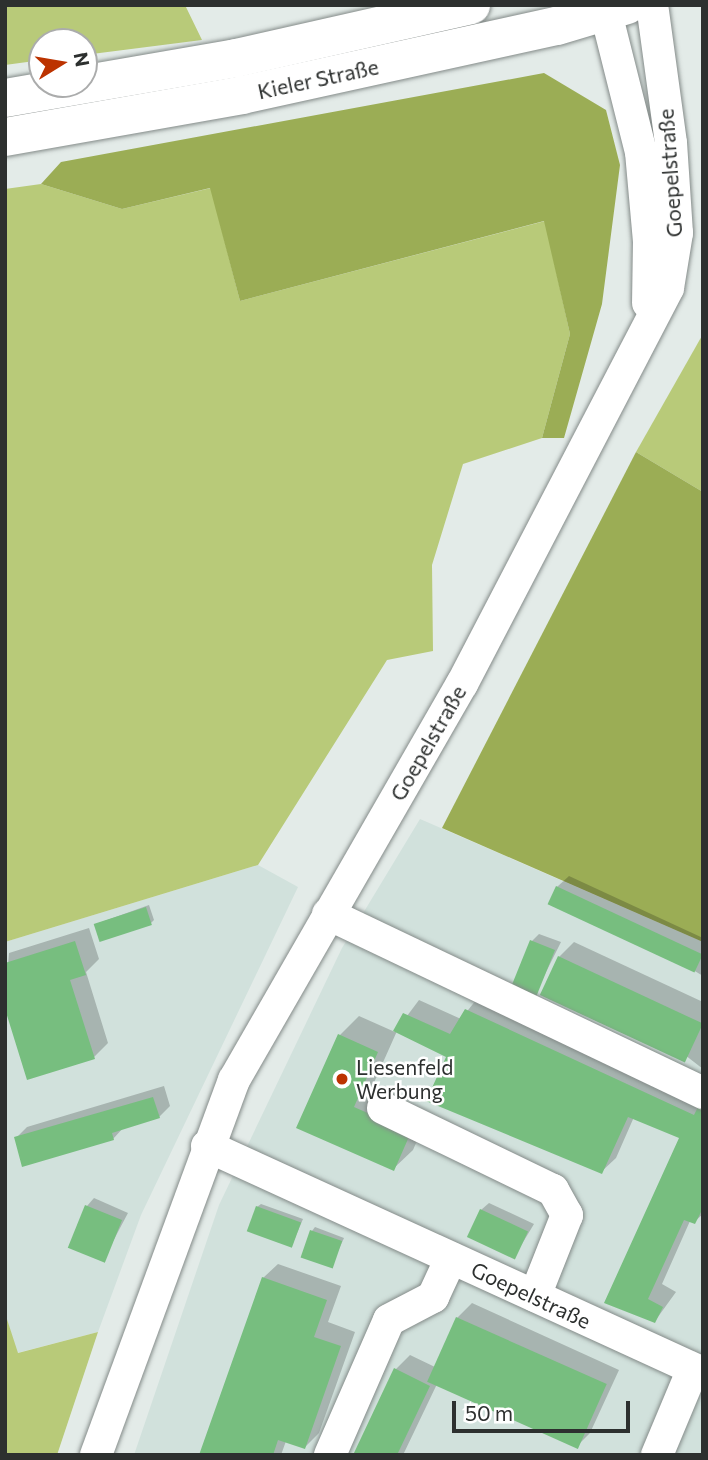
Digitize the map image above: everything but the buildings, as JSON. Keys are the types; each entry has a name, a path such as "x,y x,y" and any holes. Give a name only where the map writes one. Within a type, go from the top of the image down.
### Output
{"main road":[{"name":"Kieler Straße","path":"5,98 236,58 471,5"},
{"name":"Kieler Straße","path":"5,137 242,95 612,7"}],"street":[{"name":"Goepelstraße","path":"96,1455 207,1146 234,1080 462,684 668,288 677,233 671,143 652,5"},
{"name":"Goepelstraße","path":"612,7 641,152 650,271 645,336"},
{"path":"328,914 703,1093"},
{"path":"383,1108 552,1190 568,1215 535,1296"},
{"name":"Goepelstraße","path":"207,1146 698,1371"},
{"path":"330,1455 389,1320 433,1297 451,1258"},
{"path":"657,1455 698,1371"}],"shaded area":[{"path":"420,819 703,942 703,1455 134,1455 219,1205 342,948"},
{"path":"258,865 298,887 141,1215 98,1332 17,1353 5,1313 5,942"}],"green space":[{"path":"5,5 185,5 202,40 98,53 98,28 28,28 28,62 5,65"},
{"path":"544,73 606,110 620,165 602,304 564,438 542,438 570,334 544,221 240,301 210,188 122,209 41,184 61,162"},
{"path":"41,184 122,209 211,188 240,301 545,221 570,334 542,438 463,464 432,565 433,651 387,660 258,865 5,942 5,189"},
{"path":"703,334 703,492 636,452"},
{"path":"636,452 703,492 703,942 442,828"},
{"path":"5,1313 18,1353 98,1332 57,1455 5,1455"}],"place":[{"name":"Liesenfeld Werbung","path":"342,1079"}]}
